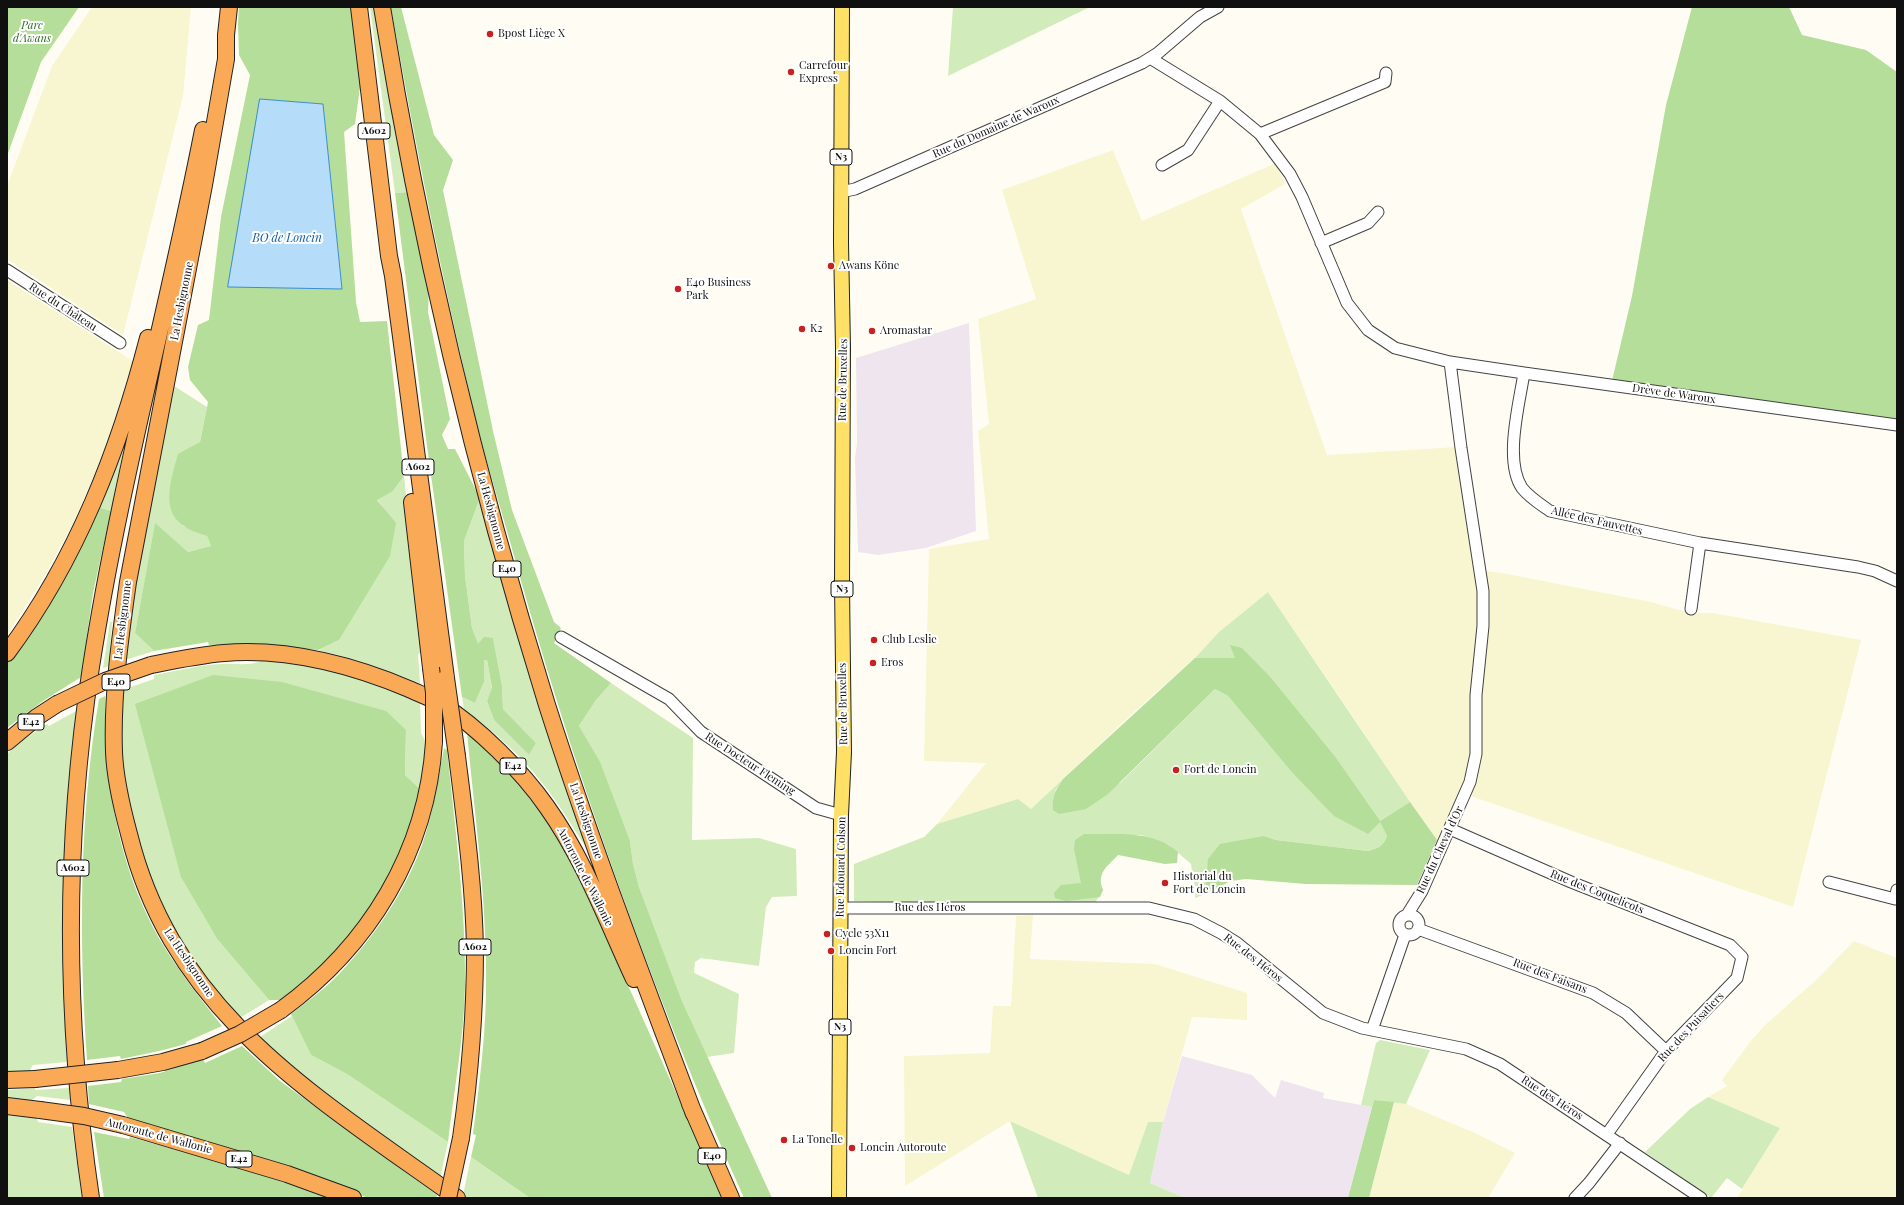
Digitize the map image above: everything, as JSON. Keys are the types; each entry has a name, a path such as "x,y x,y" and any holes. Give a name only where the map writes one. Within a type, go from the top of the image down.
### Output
{"highway":[{"name":"La Hesbignonne","path":"229,7 225,67 128,582 119,644 115,701 114,754 122,806 133,852 150,898 172,943 202,987 222,1011 265,1054 296,1081 456,1198"},
{"name":"A602","path":"359,7 389,256 393,276 457,756 471,883 475,948 474,1021 461,1138 448,1198"},
{"name":"La Hesbignonne","path":"382,7 412,173 435,287 467,421 501,548 548,706 598,857 694,1114"},
{"path":"7,653 59,572 98,491 113,455 129,407 163,280 174,267 216,59 226,35"},
{"path":"7,1080 118,1070 163,1062 202,1051 240,1034 281,1010 301,995 346,953 371,921 389,892 405,861 427,797 432,768 434,742 434,693 386,274 389,256"},
{"name":"A602","path":"91,1198 78,1103 72,996 74,847 79,766 91,670 104,591 174,267"},
{"name":"Autoroute de Wallonie","path":"7,742 37,717 57,704 105,681 151,665 226,653 283,654 311,659 367,673 441,704 481,735 530,784 570,843 694,1114"},
{"name":"Autoroute de Wallonie","path":"7,1106 84,1116 123,1125 287,1174 353,1198"},
{"name":"E40","path":"694,1114 731,1198"}],"main road":[{"name":"Rue de Bruxelles","path":"842,7 841,192 844,348 842,593 844,752"},
{"name":"Rue Edouard Colson","path":"839,1198 841,815 844,752"}],"street":[{"name":"Rue du Domaine de Waroux","path":"841,192 855,189 1150,58 1200,16 1218,7"},
{"path":"1150,58 1220,101 1260,134 1290,174 1347,303 1368,330 1395,348 1450,362"},
{"path":"1260,134 1385,82 1386,73"},
{"path":"1162,165 1188,150 1220,101"},
{"path":"1321,243 1368,223 1378,212"},
{"name":"Rue du Château","path":"7,270 120,343"},
{"name":"Drève de Waroux","path":"1450,362 1897,426"},
{"name":"Rue du Cheval d'Or","path":"1407,916 1422,891 1450,829 1470,782 1476,754 1476,696 1483,626 1483,591 1461,448 1450,362"},
{"name":"Allée des Fauvettes","path":"1524,373 1513,454 1515,471 1522,487 1531,498 1550,511 1700,543 1858,567 1897,581"},
{"path":"1691,609 1700,543"},
{"name":"Rue Docteur Fleming","path":"561,637 668,699 701,732 816,808 841,815"},
{"name":"Rue des Coquelicots","path":"1450,829 1571,882 1730,945 1742,957"},
{"path":"1829,882 1895,899 1897,890"},
{"name":"Rue des Héros","path":"840,908 1149,908 1194,919 1231,940 1323,1013 1372,1030 1466,1049 1500,1064 1701,1198"},
{"path":"1412,916 1418,922 1418,929 1414,934 1405,935 1400,931 1398,924 1402,918 1412,916"},
{"name":"Rue des Faisans","path":"1418,929 1593,993 1626,1013 1666,1050"},
{"path":"1372,1030 1405,935"},
{"name":"Rue des Puisatiers","path":"1607,1134 1666,1050 1737,978 1742,957"},
{"path":"1575,1198 1589,1183 1620,1143"}],"shaded area":[{"path":"969,323 976,531 926,548 878,555 858,552 855,458 857,443 856,358"},
{"path":"1182,1056 1252,1075 1275,1098 1281,1080 1324,1093 1323,1098 1372,1107 1348,1198 1185,1198 1150,1183 1163,1122"}],"green space":[{"name":"Parc d'Awans","path":"7,7 79,7 41,62 7,156"},
{"path":"92,7 191,7 183,96 123,335 7,259 7,186 52,66"},
{"path":"239,7 351,7 360,87 355,124 344,132 356,302 360,322 387,321 404,476 393,491 377,500 396,523 390,556 339,640 318,650 246,644 209,645 208,642 154,651 135,633 155,523 188,552 211,546 207,536 189,529 176,519 172,511 169,493 178,454 200,442 208,402 190,380 188,367 198,325 209,320 221,217 250,75 239,55","holes":["260,99 323,104 342,289"]},
{"path":"370,7 377,7 409,192 395,193"},
{"path":"391,7 401,7 434,135 453,160 443,190 493,431 512,510 554,622 561,628 554,643 611,683 596,700 579,726 600,762 630,841 633,864 639,887 682,1001 772,1198 744,1198 709,1118 644,955 586,790 559,706 533,622 474,412 430,210"},
{"path":"953,7 1090,7 948,76"},
{"path":"1692,7 1789,7 1802,35 1866,50 1897,72 1897,419 1611,385 1632,296 1666,105"},
{"path":"1113,150 1142,221 1276,163 1285,184 1241,209 1327,455 1456,447 1477,570 1502,573 1651,602 1690,613 1713,613 1861,640 1793,907 1462,793 1436,844 1358,724 1268,592 1219,632 1195,658 1133,713 1031,809 1018,799 937,824 986,763 924,761 929,549 989,539 978,431 989,424 978,319 1036,299 1002,190"},
{"path":"409,192 429,285 428,312 450,419 442,435 448,449 455,449 480,498 464,541 465,576 472,628 478,644 484,637 493,638 502,686 503,709 536,743 529,755 494,720 487,701 492,688 487,660 484,660 484,682 475,703 462,697 427,446 395,193"},
{"path":"7,280 133,361 105,449 73,524 41,582 7,635"},
{"path":"171,384 207,407 183,526 207,536 211,546 188,552 155,524 135,633 154,651 125,660 130,608"},
{"path":"122,447 124,447 111,511 98,507"},
{"path":"404,476 423,652 418,654 420,683 359,661 318,650 339,640 395,524 377,499 393,491"},
{"path":"480,498 580,824 585,846 555,800 526,764 501,739 464,709 462,697 475,703 484,682 484,660 487,660 492,689 487,701 494,720 529,755 536,743 503,709 502,686 493,638 478,645 472,628 465,576 464,541"},
{"path":"98,507 111,511 93,593 81,677 43,701 7,728 7,663 39,616"},
{"path":"1268,592 1410,802 1380,821 1387,836 1384,843 1380,846 1368,851 1276,840 1264,836 1208,865 1205,894 1195,898 1196,888 1193,880 1191,864 1169,845 1141,835 1096,835 1102,873 1100,882 1103,890 1092,908 854,901 854,864 924,837 937,824 1018,799 1031,809 1063,779 1055,791 1120,783 1215,689 1228,696 1289,769 1345,772 1334,755 1273,680 1235,658 1195,658 1219,632"},
{"path":"110,622 112,622 109,666 103,668"},
{"path":"1230,645 1242,648 1273,680 1334,755 1380,821 1410,802 1437,840 1417,885 1306,884 1246,879 1231,881 1205,894 1208,859 1220,844 1264,836 1276,840 1368,851 1375,849 1384,843 1387,836 1380,822 1368,834 1334,816 1289,769 1228,696 1215,689 1108,794 1086,809 1059,814 1053,810 1055,793 1063,779 1195,658 1235,658"},
{"path":"265,659 343,671 420,701 421,733 427,744 421,790 405,775 406,730 218,940 269,1000 237,1020 195,967 160,906 131,824 119,747 122,690 154,679 154,675 188,668 222,664 250,664"},
{"path":"213,675 282,682 386,711 406,730 405,775 421,790 413,821 399,858 379,896 352,935 314,975 283,1000 269,1000 218,940 181,877 135,704"},
{"path":"611,683 693,738 692,840 759,838 796,849 797,896 772,897 766,907 759,966 701,958 695,962 694,973 739,994 734,1053 707,1057 682,1001 639,887 633,864 630,841 579,726 596,700"},
{"path":"105,696 105,729 112,796 126,861 137,893 151,924 168,953 187,981 222,1026 186,1042 186,1044 159,1051 121,1059 120,1056 87,1060 84,1015 82,924 84,834 92,744 99,699"},
{"path":"78,710 65,827 63,963 67,1062 33,1065 29,1072 7,1074 7,754 24,739 47,724 49,726"},
{"path":"467,732 493,753 550,818 572,860 723,1198 530,1198 471,1157 476,1135 473,1134 484,1030 486,962 483,896"},
{"path":"444,748 447,750 462,897 465,956 463,1025 448,1142 347,1074 311,1055 291,1014 335,979 365,944 398,897 415,863 426,833 435,797"},
{"path":"1084,834 1121,834 1145,836 1168,845 1178,852 1177,863 1165,864 1118,855 1102,875 1101,884 1103,890 1100,897 1066,901 1055,898 1054,893 1061,885 1081,883 1074,849 1075,840"},
{"path":"1033,915 1030,959 1155,964 1247,993 1247,1020 1192,1017 1163,1122 1148,1122 1129,1175 1010,1121 905,1186 904,1056 990,1053 993,1006 1011,1006 1016,916"},
{"path":"1854,941 1897,958 1897,1198 1737,1198 1780,1128 1708,1097 1727,1086 1722,1080 1750,1042 1765,1025 1815,981"},
{"path":"292,1016 311,1055 347,1074 448,1142 440,1178 344,1110 257,1039"},
{"path":"1380,1040 1430,1050 1406,1104 1374,1100 1372,1107 1361,1105 1376,1043"},
{"path":"242,1046 280,1081 437,1195 436,1198 368,1198 313,1176 130,1121 124,1112 89,1104 88,1086 121,1082 122,1079 160,1073 203,1059 205,1063"},
{"path":"35,1088 35,1090 69,1088 70,1100 37,1096 31,1101 7,1100 7,1090"},
{"path":"1708,1097 1780,1128 1742,1189 1727,1178 1711,1198 1645,1152 1690,1109"},
{"path":"1374,1100 1394,1102 1369,1198 1348,1198"},
{"path":"1394,1102 1406,1104 1475,1133 1515,1153 1488,1198 1369,1198"},
{"path":"7,1115 37,1118 38,1122 72,1127 82,1198 7,1198"},
{"path":"1010,1121 1129,1175 1148,1122 1163,1122 1150,1183 1185,1198 1038,1198"},
{"path":"94,1132 129,1139 130,1137 254,1172 327,1198 104,1198"},
{"path":"471,1157 530,1198 467,1198 463,1195"}],"water":[{"name":"BO de Loncin","path":"260,99 323,104 342,289 228,287"}],"place":[{"name":"Bpost Liège X","path":"490,34"},
{"name":"Carrefour Express","path":"791,72"},
{"name":"Awans Köne","path":"831,266"},
{"name":"E40 Business Park","path":"678,289"},
{"name":"K2","path":"802,329"},
{"name":"Aromastar","path":"872,331"},
{"name":"Club Leslie","path":"874,640"},
{"name":"Eros","path":"873,663"},
{"name":"Fort de Loncin","path":"1176,770"},
{"name":"Historial du Fort de Loncin","path":"1165,883"},
{"name":"Cycle 53X11","path":"827,934"},
{"name":"Loncin Fort","path":"831,951"},
{"name":"La Tonelle","path":"784,1140"},
{"name":"Loncin Autoroute","path":"852,1148"}]}
